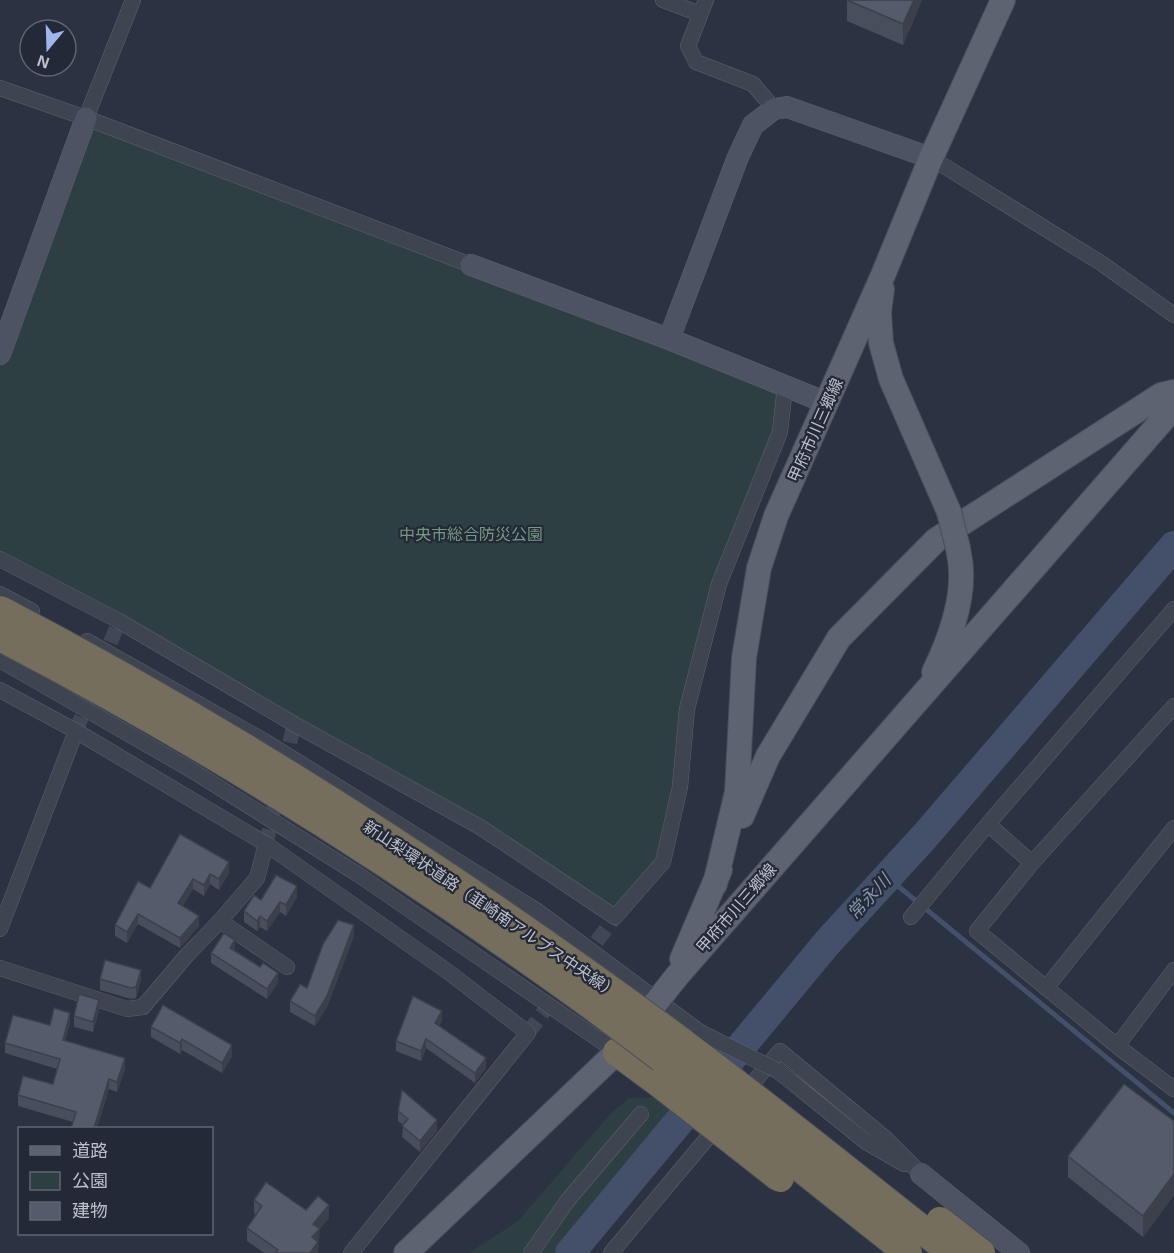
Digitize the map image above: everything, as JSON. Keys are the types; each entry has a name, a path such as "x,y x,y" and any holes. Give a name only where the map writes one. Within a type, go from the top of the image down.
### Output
{"highway":[{"name":"新山梨環状道路（韮崎南アルプス中央線）","path":"0,610 121,675 226,737 325,797 498,910 677,1038 952,1253"},
{"name":"新山梨環状道路（韮崎南アルプス中央線）","path":"0,637 213,756 495,937 665,1062 908,1253"},
{"path":"700,1032 981,1253"},
{"path":"617,1053 659,1083 876,1253"}],"main road":[{"name":"甲府市川三郷線","path":"715,884 737,792 744,658 759,568 776,516 883,275 931,158 1003,0"},
{"path":"883,275 879,312 881,343 891,379 949,512 962,573 957,611 944,653 920,699"},
{"name":"甲府市川三郷線","path":"677,976 686,948 768,756 839,638 936,540 1161,395 1174,392"},
{"name":"甲府市川三郷線","path":"406,1253 617,1053 677,976 1174,407"}],"street":[{"path":"0,354 86,118 133,0"},
{"path":"663,0 703,7 688,46 696,62 753,84 774,109"},
{"path":"0,88 86,118 669,339 827,402"},
{"path":"669,339 753,125 774,109 787,107 931,158 1101,262 1174,315"},
{"path":"0,559 119,621 294,724 480,827 615,917 663,861 680,787 687,709 719,584 780,432 785,387"},
{"path":"0,594 130,664 266,742 536,910 700,1032 776,1070 866,1142 921,1174"},
{"path":"911,917 988,824 1174,609"},
{"path":"0,660 193,771 359,875 617,1053"},
{"path":"0,690 76,731 266,844 447,971 528,1033 351,1253"},
{"path":"1171,716 1032,862 977,932 1117,1046 1174,1089"},
{"path":"0,929 76,731"},
{"path":"988,824 1032,862"},
{"path":"1046,988 1174,828"},
{"path":"0,968 127,1009 143,1006 257,878 266,844"},
{"path":"220,921 287,967"},
{"path":"1117,1046 1174,970"},
{"path":"611,1253 780,1050 885,1138 921,1174 1019,1253"},
{"path":"531,1253 568,1200 641,1113"}],"green space":[{"name":"中央市総合防災公園","path":"86,118 785,387 780,432 719,584 663,862 615,917 480,827 0,559 0,354"},
{"path":"655,1097 675,1113 560,1253 469,1253 518,1221 610,1114 629,1098"}],"building":[{"path":"847,0 914,0 903,24"},
{"path":"180,834 229,862 219,879 210,874 204,885 193,879 178,903 199,916 180,938 138,914 127,932 115,925 138,881 150,888"},
{"path":"276,875 297,886 286,905 280,902 267,921 260,916 257,921 244,911 254,895 261,900"},
{"path":"338,920 354,925 327,996 315,1016 290,1001 300,984 307,988 323,944"},
{"path":"224,933 235,940 230,948 260,967 263,963 278,973 267,989 211,953"},
{"path":"105,960 141,970 136,987 131,988 100,979"},
{"path":"79,994 99,1000 93,1022 74,1016"},
{"path":"413,996 442,1011 435,1023 486,1058 475,1073 426,1039 421,1051 396,1041"},
{"path":"163,1005 232,1045 222,1063 182,1039 180,1043 151,1027"},
{"path":"54,1008 70,1013 63,1040 125,1058 117,1082 109,1079 94,1127 71,1127 76,1112 18,1095 23,1076 53,1084 60,1059 5,1043 13,1015 50,1025"},
{"path":"1124,1084 1174,1121 1174,1174 1143,1216 1068,1156"},
{"path":"402,1090 437,1120 420,1141 402,1126 408,1119 398,1111"},
{"path":"266,1182 306,1210 318,1196 329,1205 313,1224 320,1229 312,1237 318,1242 310,1253 276,1253 278,1250 247,1228 262,1206 254,1200"}],"waterway":[{"name":"常永川","path":"570,1253 827,943 925,836 1174,546"},
{"path":"887,877 1174,1113"}],"tunnel":[{"path":"102,664 119,621"},
{"path":"76,731 89,698"},
{"path":"285,765 294,724"},
{"path":"266,844 278,791"},
{"path":"583,960 615,917"},
{"path":"528,1033 566,982"}]}
